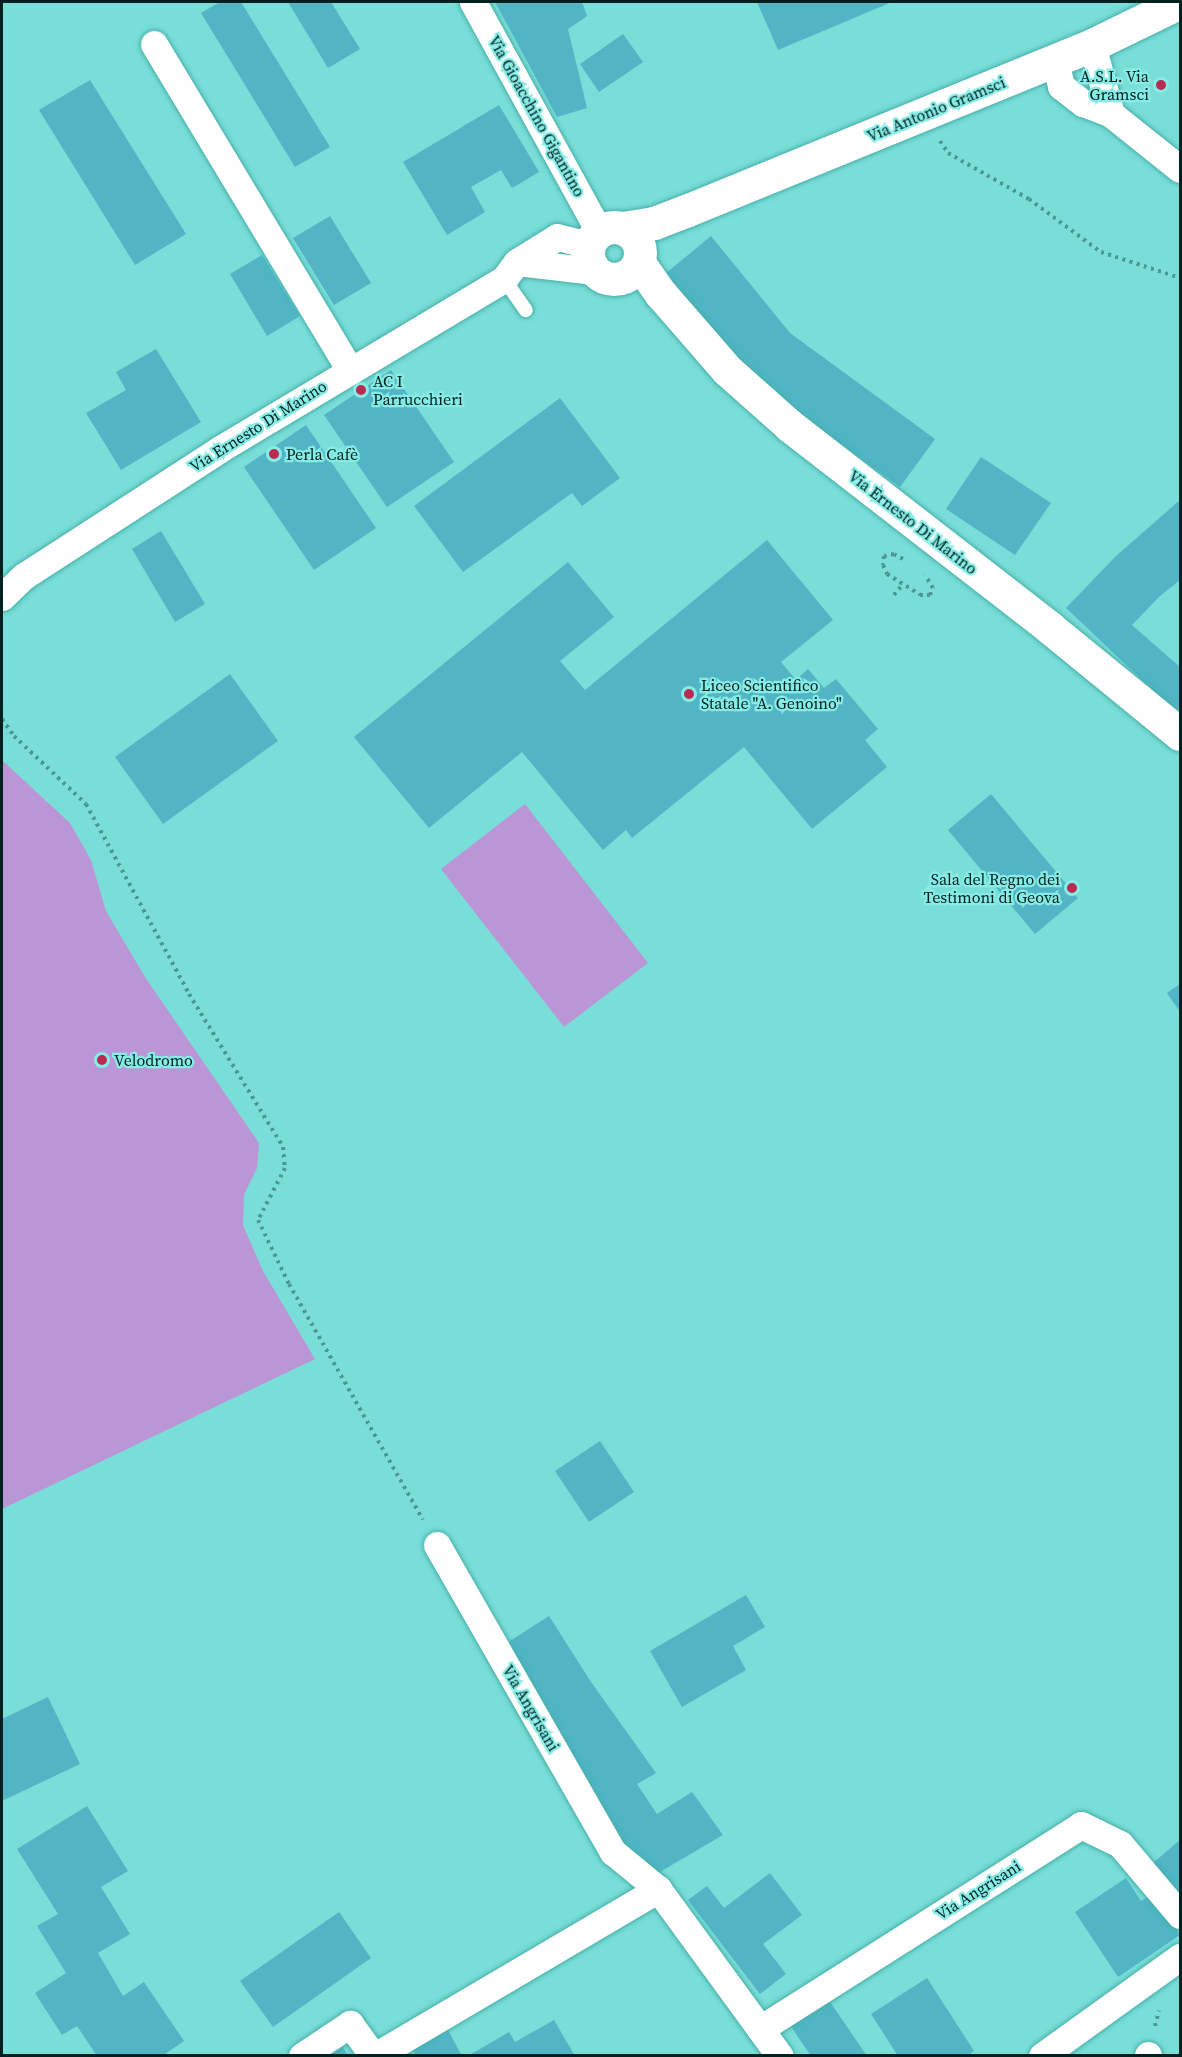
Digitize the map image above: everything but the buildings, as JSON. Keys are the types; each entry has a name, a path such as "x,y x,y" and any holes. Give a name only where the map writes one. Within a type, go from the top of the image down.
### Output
{"street":[{"name":"Via Gioacchino Gigantino","path":"474,2 614,249"},
{"name":"Via Antonio Gramsci","path":"614,249 654,223 1092,45 1180,2"},
{"path":"154,44 350,370"},
{"path":"1092,45 1111,114"},
{"path":"1055,60 1061,86 1083,104 1111,114 1180,169"},
{"path":"510,270 614,249"},
{"name":"Via Ernesto Di Marino","path":"614,249 662,294 727,370 790,426 1041,621 1180,734"},
{"name":"Via Ernesto Di Marino","path":"2,597 24,576 220,449 510,270"},
{"name":"Via Angrisani","path":"437,1545 613,1852 658,1889 780,2055"},
{"name":"Via Angrisani","path":"760,2029 1081,1825 1120,1844 1180,1915"},
{"path":"302,2055 350,2024 374,2055 658,1889"},
{"path":"1042,2055 1180,1957"}],"lane":[{"path":"510,270 526,310"}],"path":[{"path":"922,115 948,153 1029,199 1101,252 1180,278"},
{"path":"910,563 894,554 884,556 883,565 887,574 902,585 921,596 930,596 933,588 923,574"},
{"path":"894,595 902,585"},
{"path":"2,719 14,736 86,804 189,994 283,1147 285,1168 258,1220 299,1302 437,1545"}],"shaded area":[{"name":"Velodromo","path":"2,760 70,823 91,860 106,911 145,977 259,1143 257,1168 244,1195 243,1225 263,1271 315,1359 2,1509"},
{"path":"525,804 648,963 564,1027 441,869"}],"place":[{"name":"A.S.L. Via Gramsci","path":"1161,85"},
{"name":"AC I Parrucchieri","path":"361,390"},
{"name":"Perla Cafè","path":"274,454"},
{"name":"Liceo Scientifico Statale \"A. Genoino\"","path":"689,694"},
{"name":"Sala del Regno dei Testimoni di Geova","path":"1072,888"},
{"name":"Velodromo","path":"102,1060"}]}
